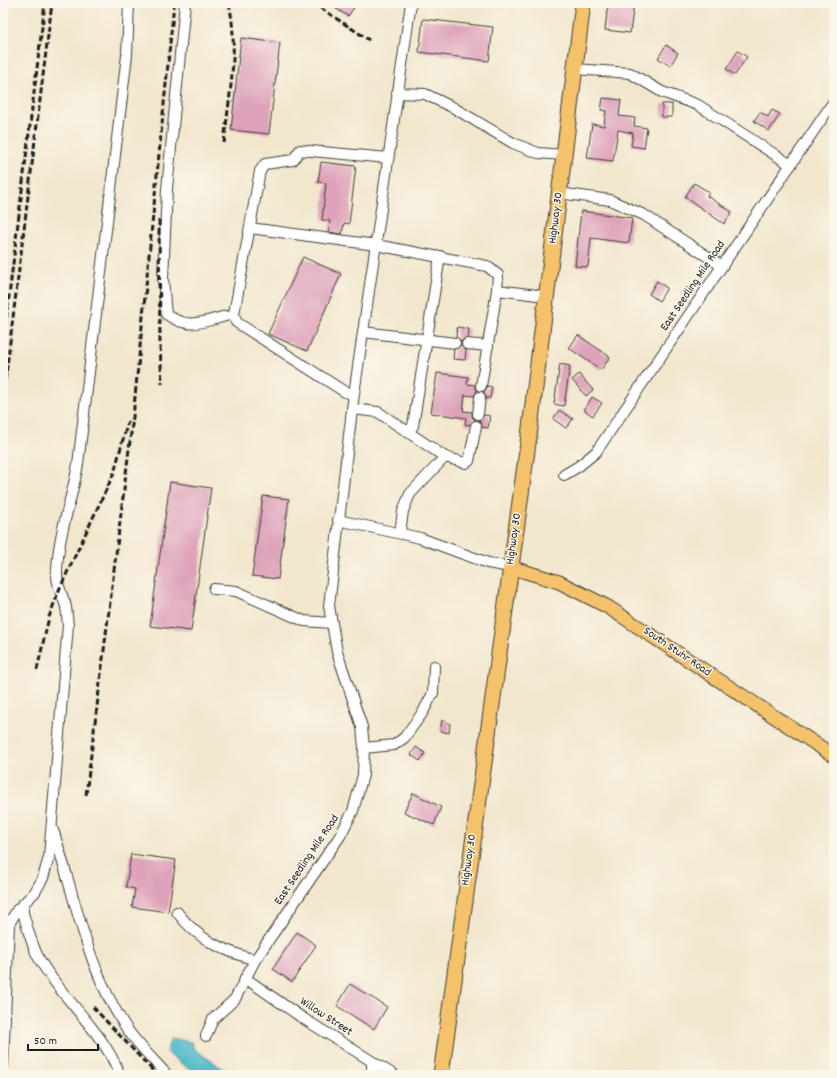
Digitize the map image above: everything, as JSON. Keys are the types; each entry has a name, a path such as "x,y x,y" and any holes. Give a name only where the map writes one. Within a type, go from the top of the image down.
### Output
{"highway":[{"name":"Highway 30","path":"441,1075 472,836 501,644 510,567 529,436 583,3"}],"main road":[{"name":"South Stuhr Road","path":"510,567 559,582 608,607 834,756"}],"street":[{"path":"3,1063 6,923 36,892 43,878 49,857 68,625 66,605 59,590 56,572 61,533 74,489 78,464 127,55 129,3"},
{"path":"185,3 167,190 167,217 164,229 166,314 178,323 201,322 226,316"},
{"name":"East Seedling Mile Road","path":"206,1036 213,1019 235,999 255,960 348,822 359,795 363,775 364,748 362,727 337,652 329,606 354,394 411,3"},
{"path":"575,69 630,73 662,92 698,105 791,165"},
{"path":"397,93 424,94 460,111 513,143 538,153 564,155"},
{"name":"East Seedling Mile Road","path":"564,475 579,466 596,452 834,101"},
{"path":"354,394 345,392 236,322 234,314 260,171 265,164 293,160 300,150 388,158"},
{"path":"559,193 610,200 644,215 722,266"},
{"path":"250,228 376,245 486,266 498,275 497,290 481,386"},
{"path":"408,432 413,426 428,340 440,256"},
{"path":"497,290 546,296"},
{"path":"363,332 455,343"},
{"path":"467,344 488,346"},
{"path":"478,414 480,397"},
{"path":"352,409 378,412 445,457 466,463 471,457 476,426"},
{"path":"400,533 403,511 410,494 445,457"},
{"path":"338,520 420,538 488,563 510,567"},
{"path":"214,590 236,592 304,621 332,623"},
{"path":"364,748 394,745 404,738 423,712 433,693 434,666"},
{"path":"52,826 96,967 112,1003 127,1030 166,1075"},
{"path":"23,905 23,913 40,961 61,991 95,1030 116,1064 120,1075"},
{"path":"177,912 188,927 208,940 232,953 255,960"},
{"name":"Willow Street","path":"245,978 304,1019 372,1063 394,1075"},
{"path":"372,1063 372,1075"}],"water":[{"path":"171,1038 191,1042 194,1049 232,1075 197,1075 166,1052"}],"building":[{"path":"327,3 357,3 348,16"},
{"path":"608,3 634,3 630,33 605,30"},
{"path":"423,19 493,27 489,61 419,52"},
{"path":"241,38 280,43 269,134 231,130"},
{"path":"666,45 678,53 670,66 658,58"},
{"path":"738,51 747,57 735,75 726,69"},
{"path":"603,98 621,100 619,116 635,118 634,126 647,128 644,148 631,146 633,133 618,130 613,161 587,158 592,124 604,126 606,111 601,110"},
{"path":"662,104 672,104 672,117 662,117"},
{"path":"772,110 780,114 769,131 754,121 760,112 768,117"},
{"path":"321,162 356,166 349,224 344,223 342,234 329,232 330,221 322,220 326,183 318,182"},
{"path":"694,183 709,192 707,196 732,212 724,224 685,197"},
{"path":"581,211 632,218 629,243 591,238 588,267 575,266"},
{"path":"303,257 341,274 307,351 268,334"},
{"path":"657,281 667,288 659,301 649,294"},
{"path":"457,327 469,329 468,338 461,342 456,337"},
{"path":"578,335 610,357 601,370 569,348"},
{"path":"461,345 466,350 465,360 453,359 454,349"},
{"path":"560,364 570,366 564,406 554,404"},
{"path":"437,373 468,377 467,384 475,385 477,391 474,396 465,395 463,411 472,412 472,417 475,420 470,425 465,424 466,418 431,413"},
{"path":"579,374 593,390 586,396 572,380"},
{"path":"488,386 492,387 490,398 486,398 484,392"},
{"path":"592,397 602,403 593,416 584,410"},
{"path":"559,410 573,419 566,428 553,419"},
{"path":"484,415 490,416 488,428 482,427 479,420"},
{"path":"170,482 211,488 191,631 150,626"},
{"path":"263,496 289,499 278,579 252,576"},
{"path":"442,720 450,724 449,733 440,731"},
{"path":"416,747 425,753 420,761 411,755"},
{"path":"413,793 441,807 434,825 404,812"},
{"path":"131,854 176,860 168,912 132,907 135,889 126,887"},
{"path":"297,932 316,945 292,982 273,969"},
{"path":"350,984 387,1007 374,1029 337,1006"}],"railway":[{"path":"3,345 45,3"},
{"path":"3,398 52,3"},
{"path":"86,795 133,417 174,3"},
{"path":"224,143 233,56 232,21 229,3"},
{"path":"313,3 369,40"},
{"path":"159,220 160,346 162,384"},
{"path":"37,670 49,617 59,590 114,473 128,421"},
{"path":"93,1007 157,1075"}]}
